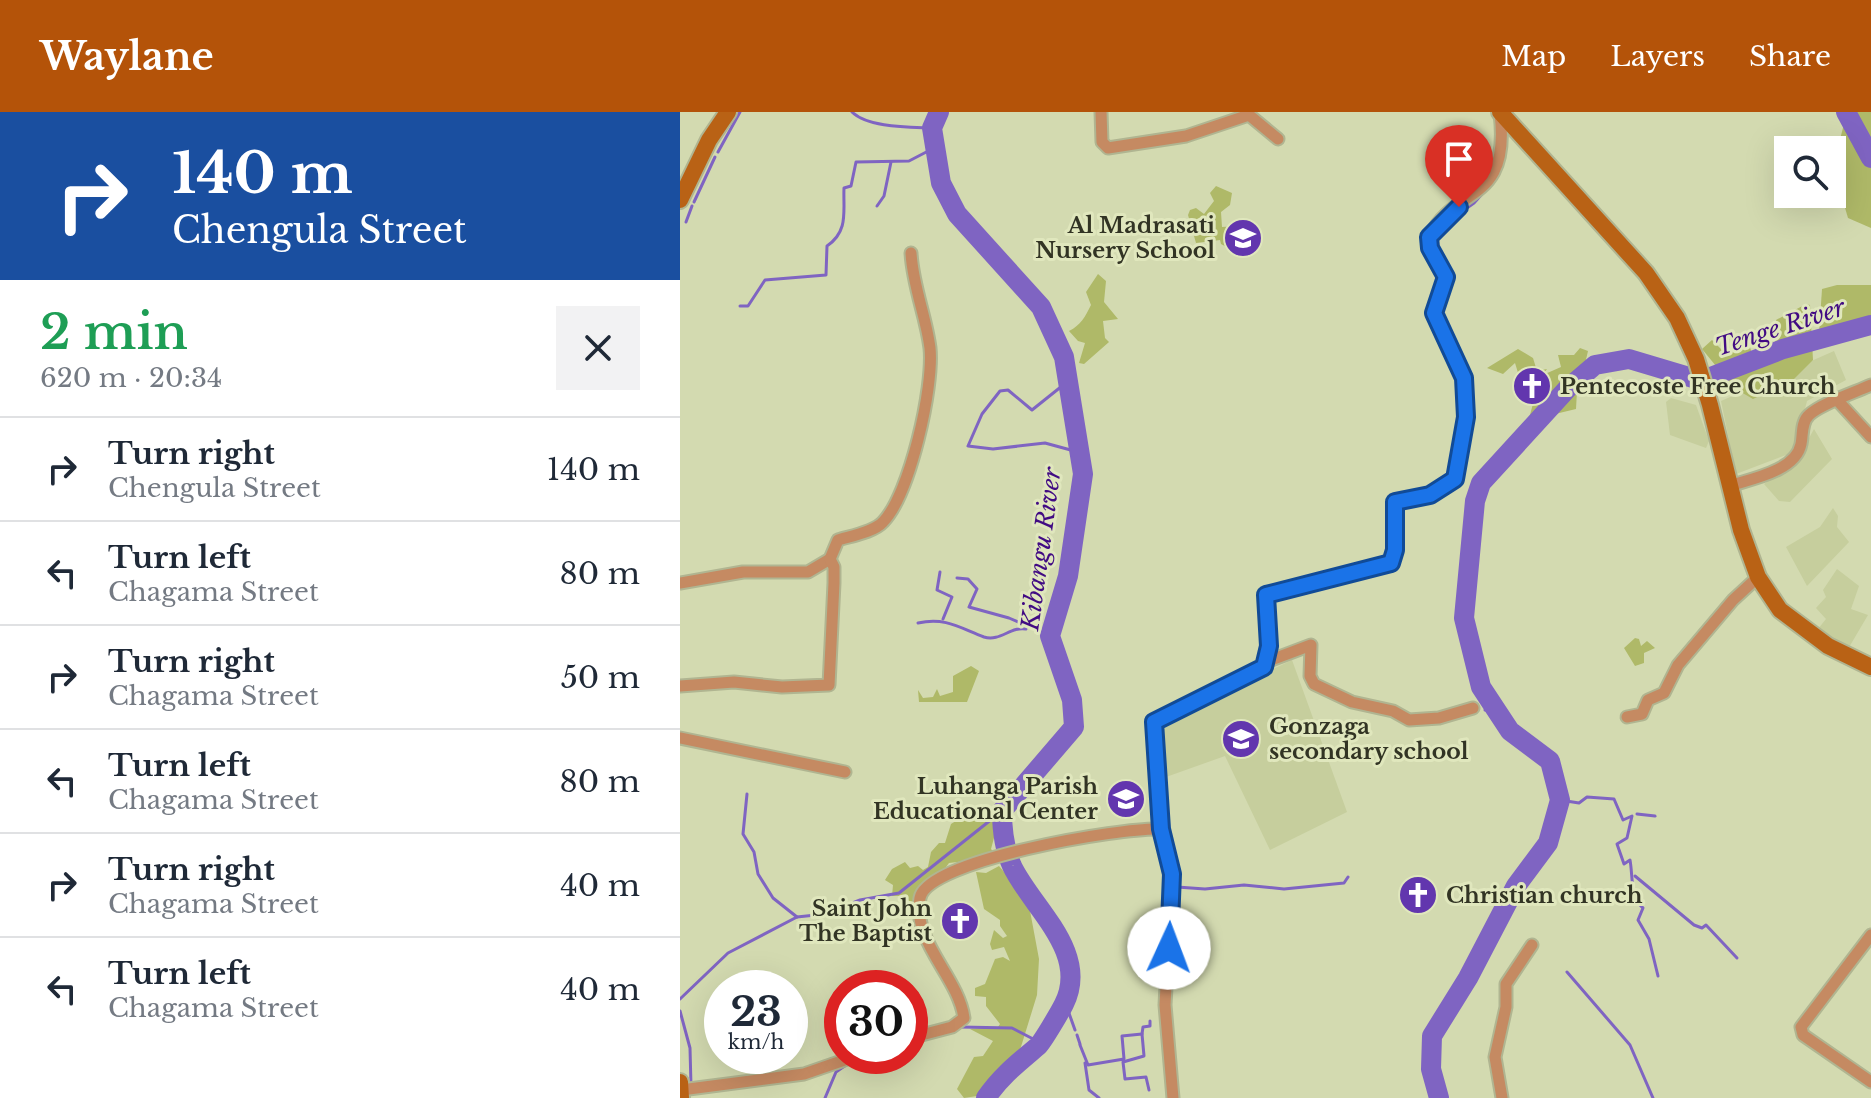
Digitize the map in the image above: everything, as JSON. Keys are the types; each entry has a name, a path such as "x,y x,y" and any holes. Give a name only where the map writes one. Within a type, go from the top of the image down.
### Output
{"street":[{"path":"1101,112 1102,142 1108,148 1186,136 1249,115 1278,139"},
{"path":"1500,112 1646,273 1677,318 1696,359 1729,486 1758,577 1780,610 1828,646 1871,667"},
{"path":"1265,664 1269,646 1266,595 1391,563 1395,550 1395,502 1430,495 1455,479 1466,417 1464,378 1434,313 1446,277 1430,248 1429,237 1439,223 1489,183 1499,150 1500,112"},
{"path":"680,200 724,117"},
{"path":"680,583 743,572 798,574 816,570 830,559 838,540 882,524 906,485 930,374 930,349 912,283 911,253"},
{"path":"1729,486 1764,476 1793,459 1801,448 1804,424 1809,414 1871,385"},
{"path":"1838,401 1871,437"},
{"path":"680,686 734,682 782,687 829,685 834,583 830,559"},
{"path":"1627,717 1642,714 1648,700 1664,693 1678,665 1733,600 1758,577"},
{"path":"1173,1098 1165,1005 1172,874 1161,829 1154,722 1265,664 1311,645 1312,680 1317,687 1342,699 1393,711 1409,720 1439,718 1473,708"},
{"path":"680,738 845,772"},
{"path":"928,1033 952,1027 964,1018 956,993 919,920 922,893 936,877 1018,851 1113,830 1161,829"},
{"path":"1871,935 1802,1024 1801,1030 1803,1035 1871,1082"},
{"path":"1502,1098 1495,1057 1506,1007 1506,984 1532,945"},
{"path":"681,1090 793,1076 824,1066"},
{"path":"680,1082 681,1098"}],"shaded area":[{"path":"1847,112 1871,112 1871,228 1848,218 1845,208 1846,136 1841,136"},
{"path":"1216,186 1232,193 1230,205 1221,212 1222,227 1237,226 1234,251 1221,244 1220,240 1196,243 1188,215 1190,210 1196,208 1204,214 1214,201 1210,193"},
{"path":"1098,274 1106,281 1104,302 1118,319 1103,321 1105,338 1109,342 1084,364 1079,363 1085,343 1078,341 1069,331 1085,317 1091,305 1086,292"},
{"path":"1837,285 1871,285 1871,332 1843,337 1819,334 1822,289"},
{"path":"1806,304 1810,305 1813,360 1793,380 1753,399 1734,388 1702,349 1712,340 1724,352 1734,350 1734,337 1744,333 1753,355 1775,344 1776,320"},
{"path":"1580,348 1588,351 1585,364 1589,368 1584,386 1577,391 1576,409 1551,415 1540,424 1529,419 1537,388 1548,391 1545,374 1561,367 1558,355 1574,355"},
{"path":"1518,349 1533,358 1537,371 1547,369 1541,377 1531,378 1527,373 1519,376 1515,363 1503,374 1487,368"},
{"path":"1834,351 1846,380 1807,401 1794,452 1736,474 1721,401"},
{"path":"1671,398 1696,405 1709,441 1706,448 1670,435 1666,402"},
{"path":"1814,429 1832,459 1790,502 1779,501 1764,484 1797,460"},
{"path":"1833,508 1838,516 1837,527 1849,542 1807,586 1786,547 1820,527"},
{"path":"1837,569 1859,586 1851,609 1868,615 1848,649 1818,629 1826,619 1816,608 1826,597 1823,590"},
{"path":"1635,638 1639,639 1641,646 1647,641 1655,648 1644,653 1644,663 1635,666 1624,648"},
{"name":"Gonzaga secondary school","path":"1292,660 1347,812 1270,850 1225,756 1166,777 1161,722"},
{"path":"971,666 979,671 967,702 919,702 918,690 923,698 933,697 937,689 940,696 953,692 953,676"},
{"path":"984,811 985,815 995,815 999,819 991,849 995,854 970,866 966,861 949,863 946,867 949,873 944,878 940,872 914,906 904,896 892,896 893,885 885,880 892,869 905,862 910,868 918,866 923,870 928,867 931,852 939,843 945,843 951,824 967,814"},
{"path":"999,866 1028,900 1039,959 1037,995 1020,1050 977,1096 964,1098 957,1089 974,1057 983,1056 993,1041 970,1029 998,1027 1000,1024 986,1006 986,997 975,996 975,988 985,984 995,959 1003,957 1010,961 1004,947 992,950 990,944 994,930 1003,938 1007,936 1000,926 1000,920 984,909 976,872 986,873"}],"waterway":[{"path":"718,152 740,112"},
{"path":"852,112 879,124 932,128"},
{"name":"Kibangu River","path":"939,112 932,128 941,183 957,214 1041,307 1064,357 1083,474 1068,576 1050,636 1072,700 1074,727 1002,811 1009,859 1064,949 1070,966 1070,985 1064,1004 1040,1043 1004,1076 986,1098"},
{"name":"Tenge River","path":"1846,112 1871,158"},
{"path":"740,306 748,306 765,280 826,275 827,246 842,227 844,188 851,186 856,162 909,161 934,148"},
{"path":"694,202 715,157"},
{"path":"877,206 884,196 891,162"},
{"path":"1443,225 1474,203 1491,184"},
{"path":"686,222 692,206"},
{"path":"1434,241 1443,260"},
{"name":"Tenge River","path":"1439,1098 1431,1069 1432,1036 1468,978 1516,886 1548,843 1560,800 1550,761 1510,731 1481,687 1464,618 1475,501 1481,483 1567,389 1595,365 1629,359 1696,379 1708,378 1783,349 1871,325"},
{"path":"1462,361 1467,376"},
{"path":"1067,382 1032,410 1008,390 1000,391 982,414 968,446 993,449 1045,443 1078,452"},
{"path":"1435,498 1450,491 1457,482"},
{"path":"940,572 937,590 952,597 943,619"},
{"path":"957,578 968,579 977,589 969,607 1009,618 1050,636"},
{"path":"918,623 945,622 990,638 1026,629"},
{"path":"1485,710 1493,709"},
{"path":"747,794 743,834 754,852 758,874 773,898 797,917"},
{"path":"1560,800 1579,803 1587,797 1614,799 1623,820 1632,816 1627,838 1617,844 1624,864 1630,860 1634,892 1643,908 1638,920 1649,939 1658,976"},
{"path":"680,999 728,953 797,917 825,914 860,900 899,893 1002,811"},
{"path":"1637,814 1655,816"},
{"path":"1635,876 1694,925 1702,928 1706,925 1737,958"},
{"path":"1177,887 1205,889 1244,885 1284,889 1344,883 1348,877"},
{"path":"1567,972 1630,1045 1653,1098"},
{"path":"1065,1002 1075,1030"},
{"path":"680,1011 690,1048 691,1086"},
{"path":"1142,1034 1143,1027 1150,1026 1150,1021"},
{"path":"960,1027 1012,1028 1041,1043"},
{"path":"1080,1045 1088,1065 1124,1059 1122,1036 1142,1034 1144,1056 1123,1062 1125,1079 1146,1077 1149,1090"},
{"path":"1077,1035 1080,1044"},
{"path":"1085,1063 1089,1090 1099,1098"},
{"path":"825,1098 835,1074"}],"place":[{"name":"Al Madrasati Nursery School","path":"1243,238"},
{"name":"Pentecoste Free Church","path":"1532,386"},
{"name":"Gonzaga secondary school","path":"1241,739"},
{"name":"Luhanga Parish Educational Center","path":"1126,799"},
{"name":"Christian church","path":"1418,895"},
{"name":"Saint John The Baptist","path":"960,921"}],"route":[{"path":"1169,948 1172,874 1162,837 1153,724 1155,720 1264,667 1269,646 1266,595 1391,563 1395,550 1395,502 1430,495 1455,479 1463,448 1466,417 1464,378 1434,313 1446,277 1430,248 1429,237 1439,223 1459,207"}]}
